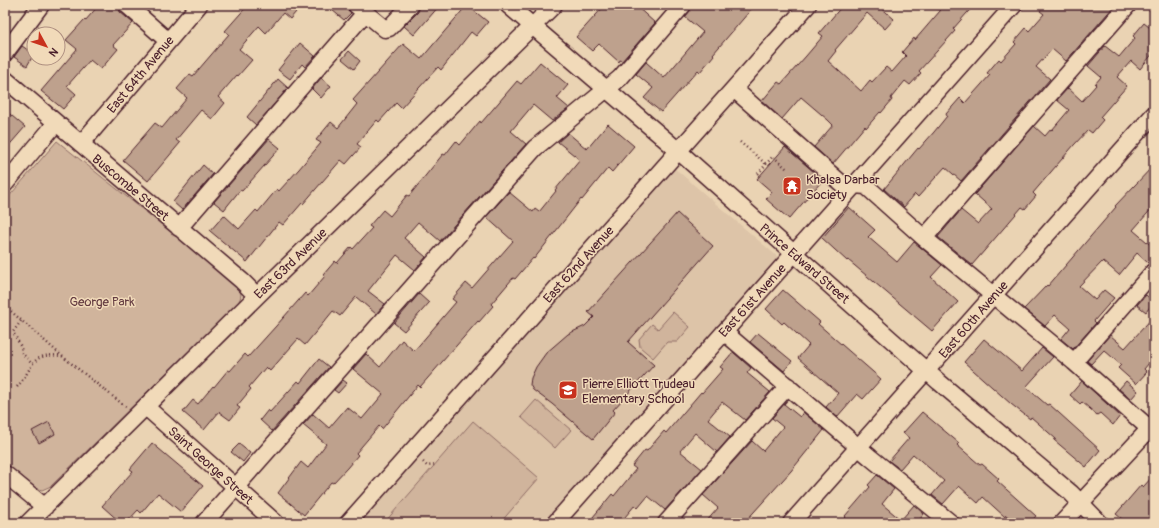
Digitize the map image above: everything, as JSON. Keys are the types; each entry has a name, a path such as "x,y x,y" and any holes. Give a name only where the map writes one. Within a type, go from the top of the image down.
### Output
{"street":[{"path":"5,53 41,5"},
{"path":"127,5 168,41"},
{"name":"East 64th Avenue","path":"81,144 200,5"},
{"path":"179,228 360,9 385,29 389,28 411,5"},
{"name":"Prince Edward Street","path":"508,5 678,151 927,371 1071,493 1100,523"},
{"name":"East 63rd Avenue","path":"28,523 554,5"},
{"path":"204,523 535,148 620,78 683,5"},
{"name":"East 62nd Avenue","path":"348,523 808,5"},
{"name":"East 61st Avenue","path":"555,523 1014,5"},
{"path":"924,238 1128,5"},
{"name":"Buscombe Street","path":"5,79 242,281 257,296"},
{"path":"734,89 842,184 866,186 924,238 1152,426 1062,523"},
{"name":"East 60th Avenue","path":"792,523 1154,114"},
{"path":"5,184 56,124"},
{"path":"1074,362 1154,271"},
{"path":"724,332 859,447 933,518 951,523"},
{"path":"666,523 788,386"},
{"name":"Saint George Street","path":"146,407 276,523"},
{"path":"5,474 44,507"}],"path":[{"path":"740,142 766,164"},
{"path":"759,176 757,175 773,156 787,169"},
{"path":"5,306 62,356 129,410"},
{"path":"21,321 13,332 22,347 22,353 32,364"},
{"path":"17,387 24,380 32,364 37,358 49,354 62,356"},
{"path":"423,462 427,466 434,465"}],"shaded area":[{"name":"Pierre Elliott Trudeau Elementary School","path":"672,166 779,258 547,523 357,523"}],"green space":[{"name":"George Park","path":"57,141 237,285 241,294 238,303 51,486 42,490 36,488 5,463 5,201"},
{"path":"673,312 690,327 677,342 667,342 653,358 640,347 639,339 652,324 658,329"},
{"path":"536,400 571,430 555,448 521,417"},
{"path":"473,421 539,478 500,523 384,523"}],"building":[{"path":"99,5 118,5 120,12 133,23 113,45 118,49 101,69 90,60 67,86 76,94 63,109 41,91 62,66 66,66 66,62 77,49 66,40 84,20 85,21"},
{"path":"248,5 302,5 290,19 283,13 266,33 259,26 239,49 252,60 218,97 225,103 212,119 201,110 176,140 180,143 148,181 123,160 155,123 162,128 187,98 177,89 190,74 193,76 229,34 225,31"},
{"path":"326,5 343,5 351,13 344,20"},
{"path":"420,5 440,5 414,35 404,26 418,12"},
{"path":"467,5 488,22 476,36 471,32 441,70 438,67 401,108 396,103 379,122 377,120 357,144 361,147 346,164 341,160 283,225 279,222 247,262 210,231 224,215 239,229 256,210 258,212 277,189 279,191 299,169 321,143 316,140 331,122 338,128 357,104 353,100 403,44 421,59"},
{"path":"605,5 635,5 655,23 622,61 620,60 619,62 599,44 592,51 576,37"},
{"path":"692,5 755,5 713,54 714,55 700,72 698,70 661,112 644,98 653,88 636,74 646,62 664,78 703,32 685,17 690,11"},
{"path":"843,5 878,5 894,19 885,29 867,13 835,50 836,51 828,61 861,91 870,80 872,82 886,67 892,72 906,56 902,52 914,38 915,40 940,11 933,5 974,5 953,29 955,31 919,71 921,73 910,85 905,81 881,113 880,112 866,128 865,126 833,164 814,147 833,125 828,120 801,97 782,119 762,101 778,82 781,84 823,36 819,33"},
{"path":"1045,5 1115,5 1066,61 1052,49 1036,67 1050,79 961,181 945,167 918,197 915,194 904,207 884,189 918,148 919,149 934,132 947,116 946,114 960,98 965,103 990,75 987,73 999,59 1001,61 1016,44 1014,42 1026,28 1029,31 1044,14 1040,11"},
{"path":"1144,23 1154,31 1154,52 1140,69 1131,61 1117,77 1127,86 1100,117 1103,120 1092,133 1088,130 1074,145 1033,193 1036,196 1025,209 1022,207 972,265 938,237 961,210 978,224 992,209 975,194 1034,126 1045,136 1051,129 1052,130 1069,110 1057,100 1068,88 1082,101 1101,77 1088,66 1105,46 1119,57 1135,38 1133,36"},
{"path":"300,43 315,56 305,67 302,64 290,79 278,70"},
{"path":"22,46 26,49 26,65 14,57"},
{"path":"349,51 360,61 354,69 342,59"},
{"path":"540,62 568,85 557,98 569,108 552,121 533,105 511,131 526,144 440,241 418,222 404,238 426,257 415,270 397,255 368,291 385,304 376,314 356,297 340,316 333,311 305,345 298,339 270,371 266,367 249,387 251,389 237,406 240,408 230,420 219,412 204,430 183,412 193,400 198,404 228,370 230,371 245,354 248,357 305,293 308,296 325,276 323,275 335,261 337,263 351,247 353,249 372,228 369,226 383,210 390,216 407,195 409,196 443,154 445,155 456,141 460,145 517,81 521,84"},
{"path":"321,78 331,86 321,98 312,89"},
{"path":"278,79 288,88 256,125 247,117"},
{"path":"5,110 25,127 5,150"},
{"path":"608,124 634,146 612,172 608,168 582,200 581,199 534,259 533,258 515,279 513,278 491,304 493,306 479,322 478,321 420,387 418,385 382,429 379,426 356,453 358,455 333,483 331,482 304,515 278,493 301,462 308,468 326,444 303,425 313,414 329,428 347,407 362,419 383,394 353,369 366,354 380,367 402,340 414,351 456,302 452,299 466,283 472,288 513,241 486,217 509,192 533,212 535,209 539,212 580,160 558,142 568,133 587,149"},
{"path":"269,139 280,148 242,191 240,190 224,210 214,202"},
{"name":"Khalsa Darbar Society","path":"785,147 821,178 820,179 822,181 789,219 766,199 772,192 757,179"},
{"path":"203,165 213,174 182,210 173,202"},
{"path":"1154,165 1154,206 1133,230 1154,248 1154,256 1148,263 1137,253 1119,275 1103,261 1079,286 1095,300 1104,290 1114,298 1094,321 1096,323 1073,349 1061,339 1070,328 1055,315 1045,326 1024,309 1047,285 1048,286 1116,207 1115,206"},
{"path":"849,207 875,230 868,237 897,262 914,242 942,265 931,277 958,302 932,331 848,260 847,261 822,238"},
{"path":"677,213 713,246 628,342 654,365 613,410 615,412 593,439 533,390 530,385 531,378 536,367 546,353 568,334 585,326 594,317 588,312"},
{"path":"783,290 820,322 818,324 881,379 863,399 857,394 837,417 826,407 838,393 798,358 809,345 784,322 782,324 766,309"},
{"path":"419,294 429,303 404,331 394,323"},
{"path":"1146,295 1154,302 1146,312 1137,305"},
{"path":"1154,316 1154,357 1144,369 1147,372 1136,384 1118,368 1121,365 1104,350 1091,364 1087,361 1110,335 1125,348"},
{"path":"758,333 792,361 784,371 750,342"},
{"path":"984,339 1022,371 1042,348 1053,357 1026,387 1047,405 1049,404 1100,450 1086,467 1054,440 1056,439 1031,417 1030,419 1011,404 964,362"},
{"path":"733,352 751,368 747,373 770,392 745,420 722,402 708,419 730,437 717,452 695,433 680,451 702,469 665,510 648,496 638,508 635,505 620,523 588,523 612,494 614,496 636,469 632,466 645,450 647,451 664,431 666,433 701,392 702,393 723,369 720,367"},
{"path":"319,359 329,367 272,431 260,420 268,410 270,412 298,381 300,383"},
{"path":"343,380 347,383 338,393 334,390"},
{"path":"1082,381 1120,416 1113,425 1100,413 1097,415 1082,402 1080,404 1070,395"},
{"path":"1126,381 1138,391 1131,399 1119,389"},
{"path":"784,404 800,417 803,412 824,430 791,471 744,523 705,523 718,508 703,495 752,441 763,451 783,427 772,418"},
{"path":"922,412 959,443 957,445 999,479 997,481 1036,516 1030,523 1015,523 1006,515 1005,517 983,497 978,503 959,486 943,504 932,495 944,481 913,454 900,469 889,461 909,438 903,433"},
{"path":"49,422 55,434 39,443 32,431"},
{"path":"152,443 203,486 181,512 158,493 141,513 138,510 126,523 121,523 102,506 133,471 130,469"},
{"path":"239,444 250,453 243,462 231,452"},
{"path":"877,475 894,489 882,504 901,520 914,505 924,514 917,523 840,523 870,487 868,485"},
{"path":"1154,475 1154,519 1150,523 1127,523 1116,514 1141,485 1143,487"}],"place":[{"name":"Khalsa Darbar Society","path":"792,186"},
{"name":"Pierre Elliott Trudeau Elementary School","path":"568,390"}]}
